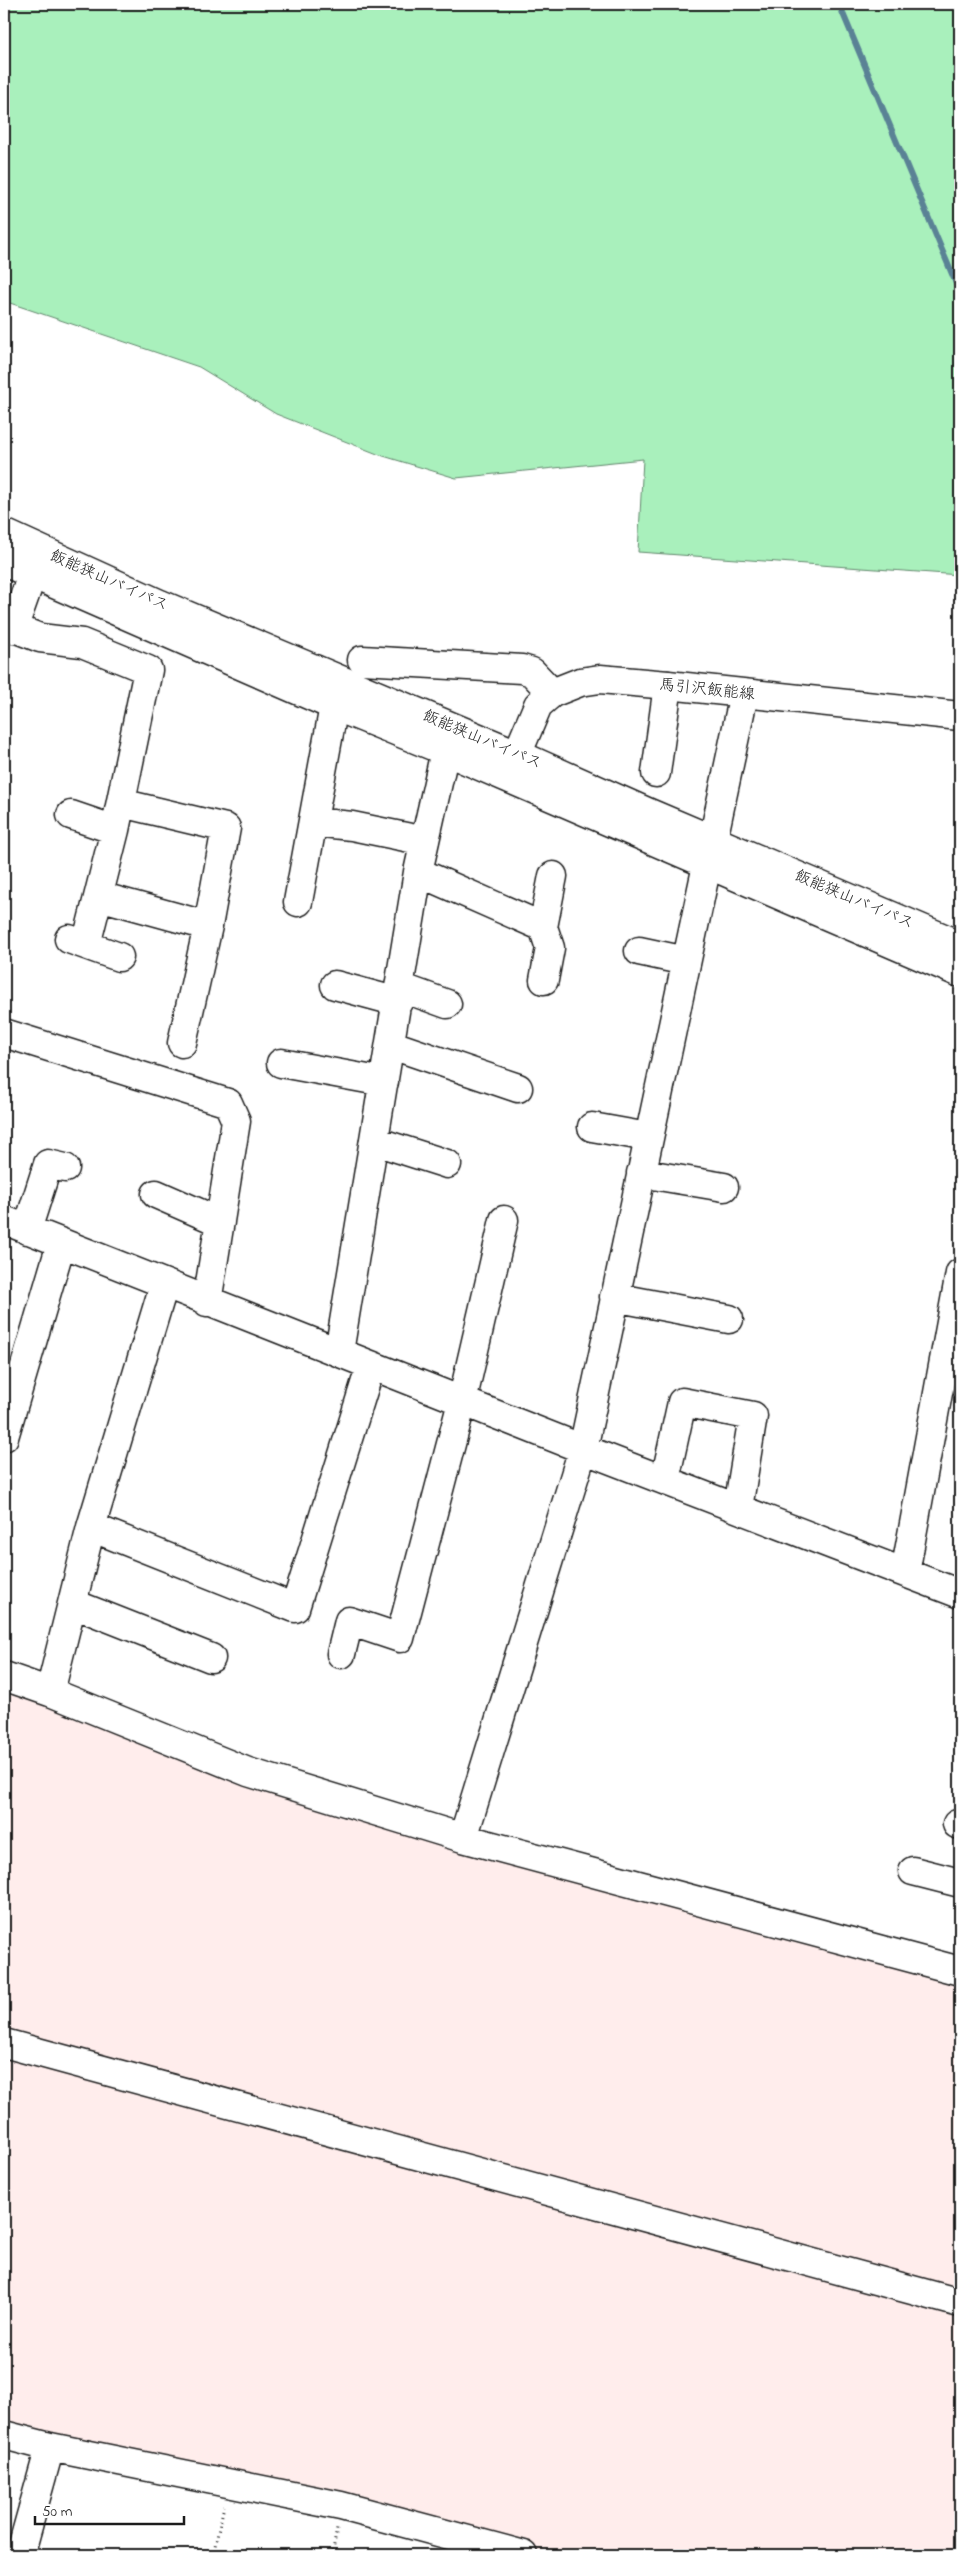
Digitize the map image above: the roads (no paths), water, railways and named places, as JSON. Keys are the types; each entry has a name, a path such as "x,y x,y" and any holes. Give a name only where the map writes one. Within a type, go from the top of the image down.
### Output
{"main road":[{"name":"飯能狭山バイパス","path":"4,534 512,766 710,853 960,973"},
{"name":"飯能狭山バイパス","path":"4,562 334,706 445,751 512,766"},
{"path":"32,575 8,627 40,638 82,643 148,670 121,803 99,896 77,942 119,957"},
{"path":"362,660 522,669 532,672 552,693"},
{"name":"馬引沢飯能線","path":"512,766 538,705 552,693 580,682 600,679 960,716"},
{"path":"656,773 668,685"},
{"path":"463,1838 583,1449 744,694"},
{"path":"298,902 334,706"},
{"path":"339,1352 376,1141 384,1082 392,1045 418,872 445,751"},
{"path":"121,803 226,828 208,926 182,1043"},
{"path":"71,814 115,830"},
{"path":"313,822 352,826 425,841"},
{"name":"飯能狭山バイパス","path":"710,853 960,945"},
{"path":"418,872 543,927"},
{"path":"544,980 550,948 543,927 553,876"},
{"path":"99,896 208,926"},
{"path":"639,951 686,961"},
{"path":"335,985 399,994 447,1004"},
{"path":"4,1033 228,1103 236,1121 220,1222 214,1304"},
{"path":"392,1045 518,1088"},
{"path":"281,1063 384,1082"},
{"path":"214,1304 252,1122"},
{"path":"592,1127 648,1137"},
{"path":"376,1141 447,1164"},
{"path":"65,1168 48,1164 15,1225 462,1402 960,1594"},
{"path":"641,1173 724,1187"},
{"path":"156,1194 220,1222"},
{"path":"341,1654 349,1621 400,1638 462,1402 504,1220"},
{"path":"4,1437 61,1244"},
{"path":"905,1573 960,1273"},
{"path":"50,1692 74,1604 91,1527 164,1285"},
{"path":"614,1297 729,1319"},
{"path":"91,1527 295,1608 371,1365"},
{"path":"665,1480 682,1402 753,1416 738,1508"},
{"path":"74,1604 211,1658"},
{"path":"4,1676 50,1692 248,1772 463,1838 960,1971"},
{"path":"914,1871 960,1883"},
{"path":"4,2043 960,2303"},
{"path":"4,2435 50,2447 341,2506 524,2555"},
{"path":"20,2555 50,2447"}],"waterway":[{"path":"839,4 960,293"}]}
